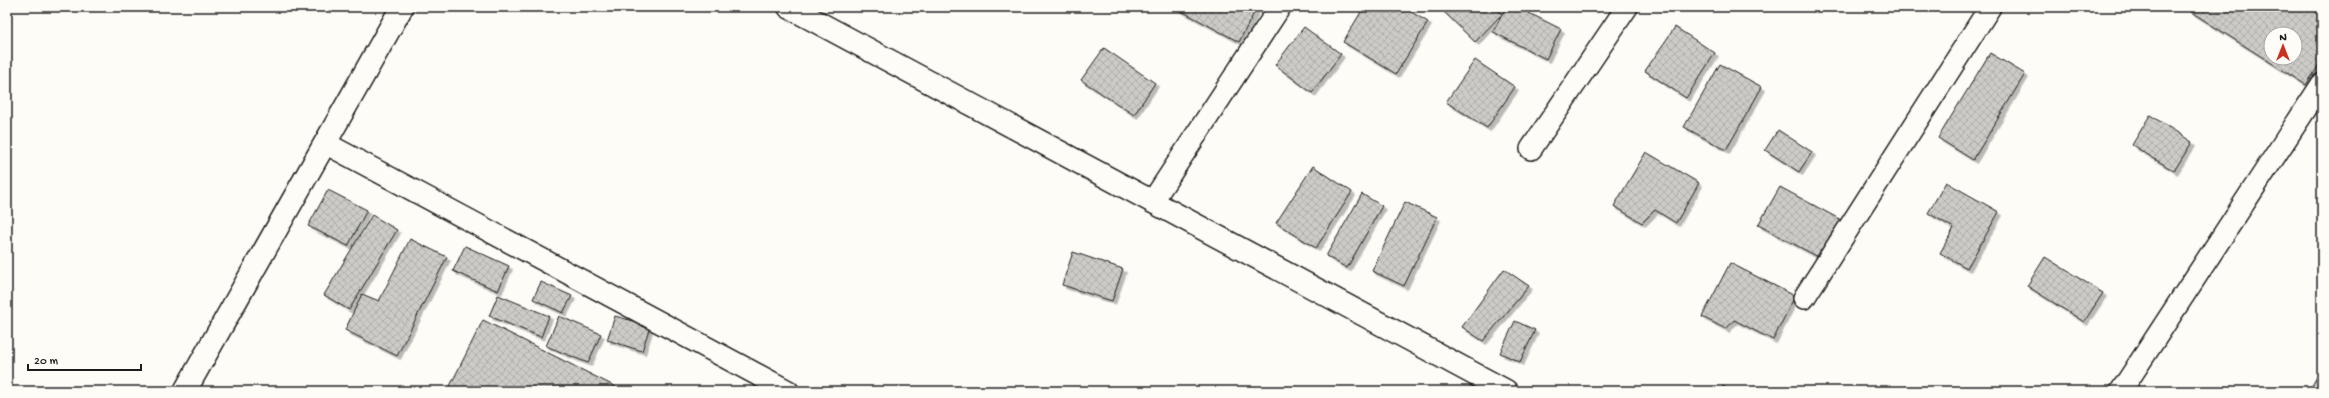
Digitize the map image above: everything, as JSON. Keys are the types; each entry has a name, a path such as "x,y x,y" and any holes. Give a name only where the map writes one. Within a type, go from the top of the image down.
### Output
{"street":[{"path":"185,391 402,7"},
{"path":"789,7 1506,391"}],"lane":[{"path":"1152,202 1280,7"},
{"path":"1531,149 1626,7"},
{"path":"1804,298 1990,7"},
{"path":"2121,391 2322,84"},
{"path":"325,143 788,391"}],"building":[{"path":"1174,7 1257,7 1239,42"},
{"path":"1364,7 1403,7 1428,22 1396,74 1343,42"},
{"path":"1439,7 1495,7 1502,14 1475,42"},
{"path":"1506,7 1517,7 1561,29 1546,59 1493,32"},
{"path":"2194,7 2322,7 2322,61 2306,85 2276,66 2303,66 2303,26 2263,26 2263,58 2191,12"},
{"path":"1304,27 1341,54 1312,93 1275,65"},
{"path":"1675,27 1715,53 1686,98 1645,71"},
{"path":"1104,48 1155,83 1134,115 1081,80"},
{"path":"1990,53 2025,74 1973,160 1938,138"},
{"path":"1475,60 1515,87 1487,128 1446,102"},
{"path":"1720,64 1762,87 1726,150 1684,127"},
{"path":"2150,115 2192,142 2174,171 2132,145"},
{"path":"1778,130 1812,152 1799,172 1765,150"},
{"path":"1646,152 1699,183 1676,223 1655,210 1642,223 1614,206"},
{"path":"1313,166 1352,192 1316,248 1276,223"},
{"path":"1946,182 1999,212 1967,268 1940,253 1954,228 1928,213"},
{"path":"1780,187 1843,221 1822,259 1758,225"},
{"path":"328,190 367,210 348,246 308,226"},
{"path":"1362,194 1382,206 1347,268 1326,256"},
{"path":"1405,202 1437,217 1404,286 1372,271"},
{"path":"372,215 397,230 349,310 324,295"},
{"path":"410,239 447,257 397,356 345,330 362,294 379,301"},
{"path":"465,246 509,266 498,291 453,271"},
{"path":"1073,252 1123,269 1112,301 1062,285"},
{"path":"2045,257 2103,293 2084,322 2027,286"},
{"path":"1730,263 1795,296 1773,340 1734,320 1726,329 1702,317"},
{"path":"1504,269 1529,286 1483,341 1462,327"},
{"path":"541,282 572,296 563,313 533,299"},
{"path":"498,295 549,316 541,337 489,316"},
{"path":"559,316 601,334 588,363 546,346"},
{"path":"615,316 650,326 642,351 607,340"},
{"path":"483,320 616,387 614,391 456,391 449,388"},
{"path":"1515,321 1535,330 1520,362 1500,353"},
{"path":"2322,368 2322,391 2309,391"},
{"path":"1723,386 1731,391 1720,391"}]}
